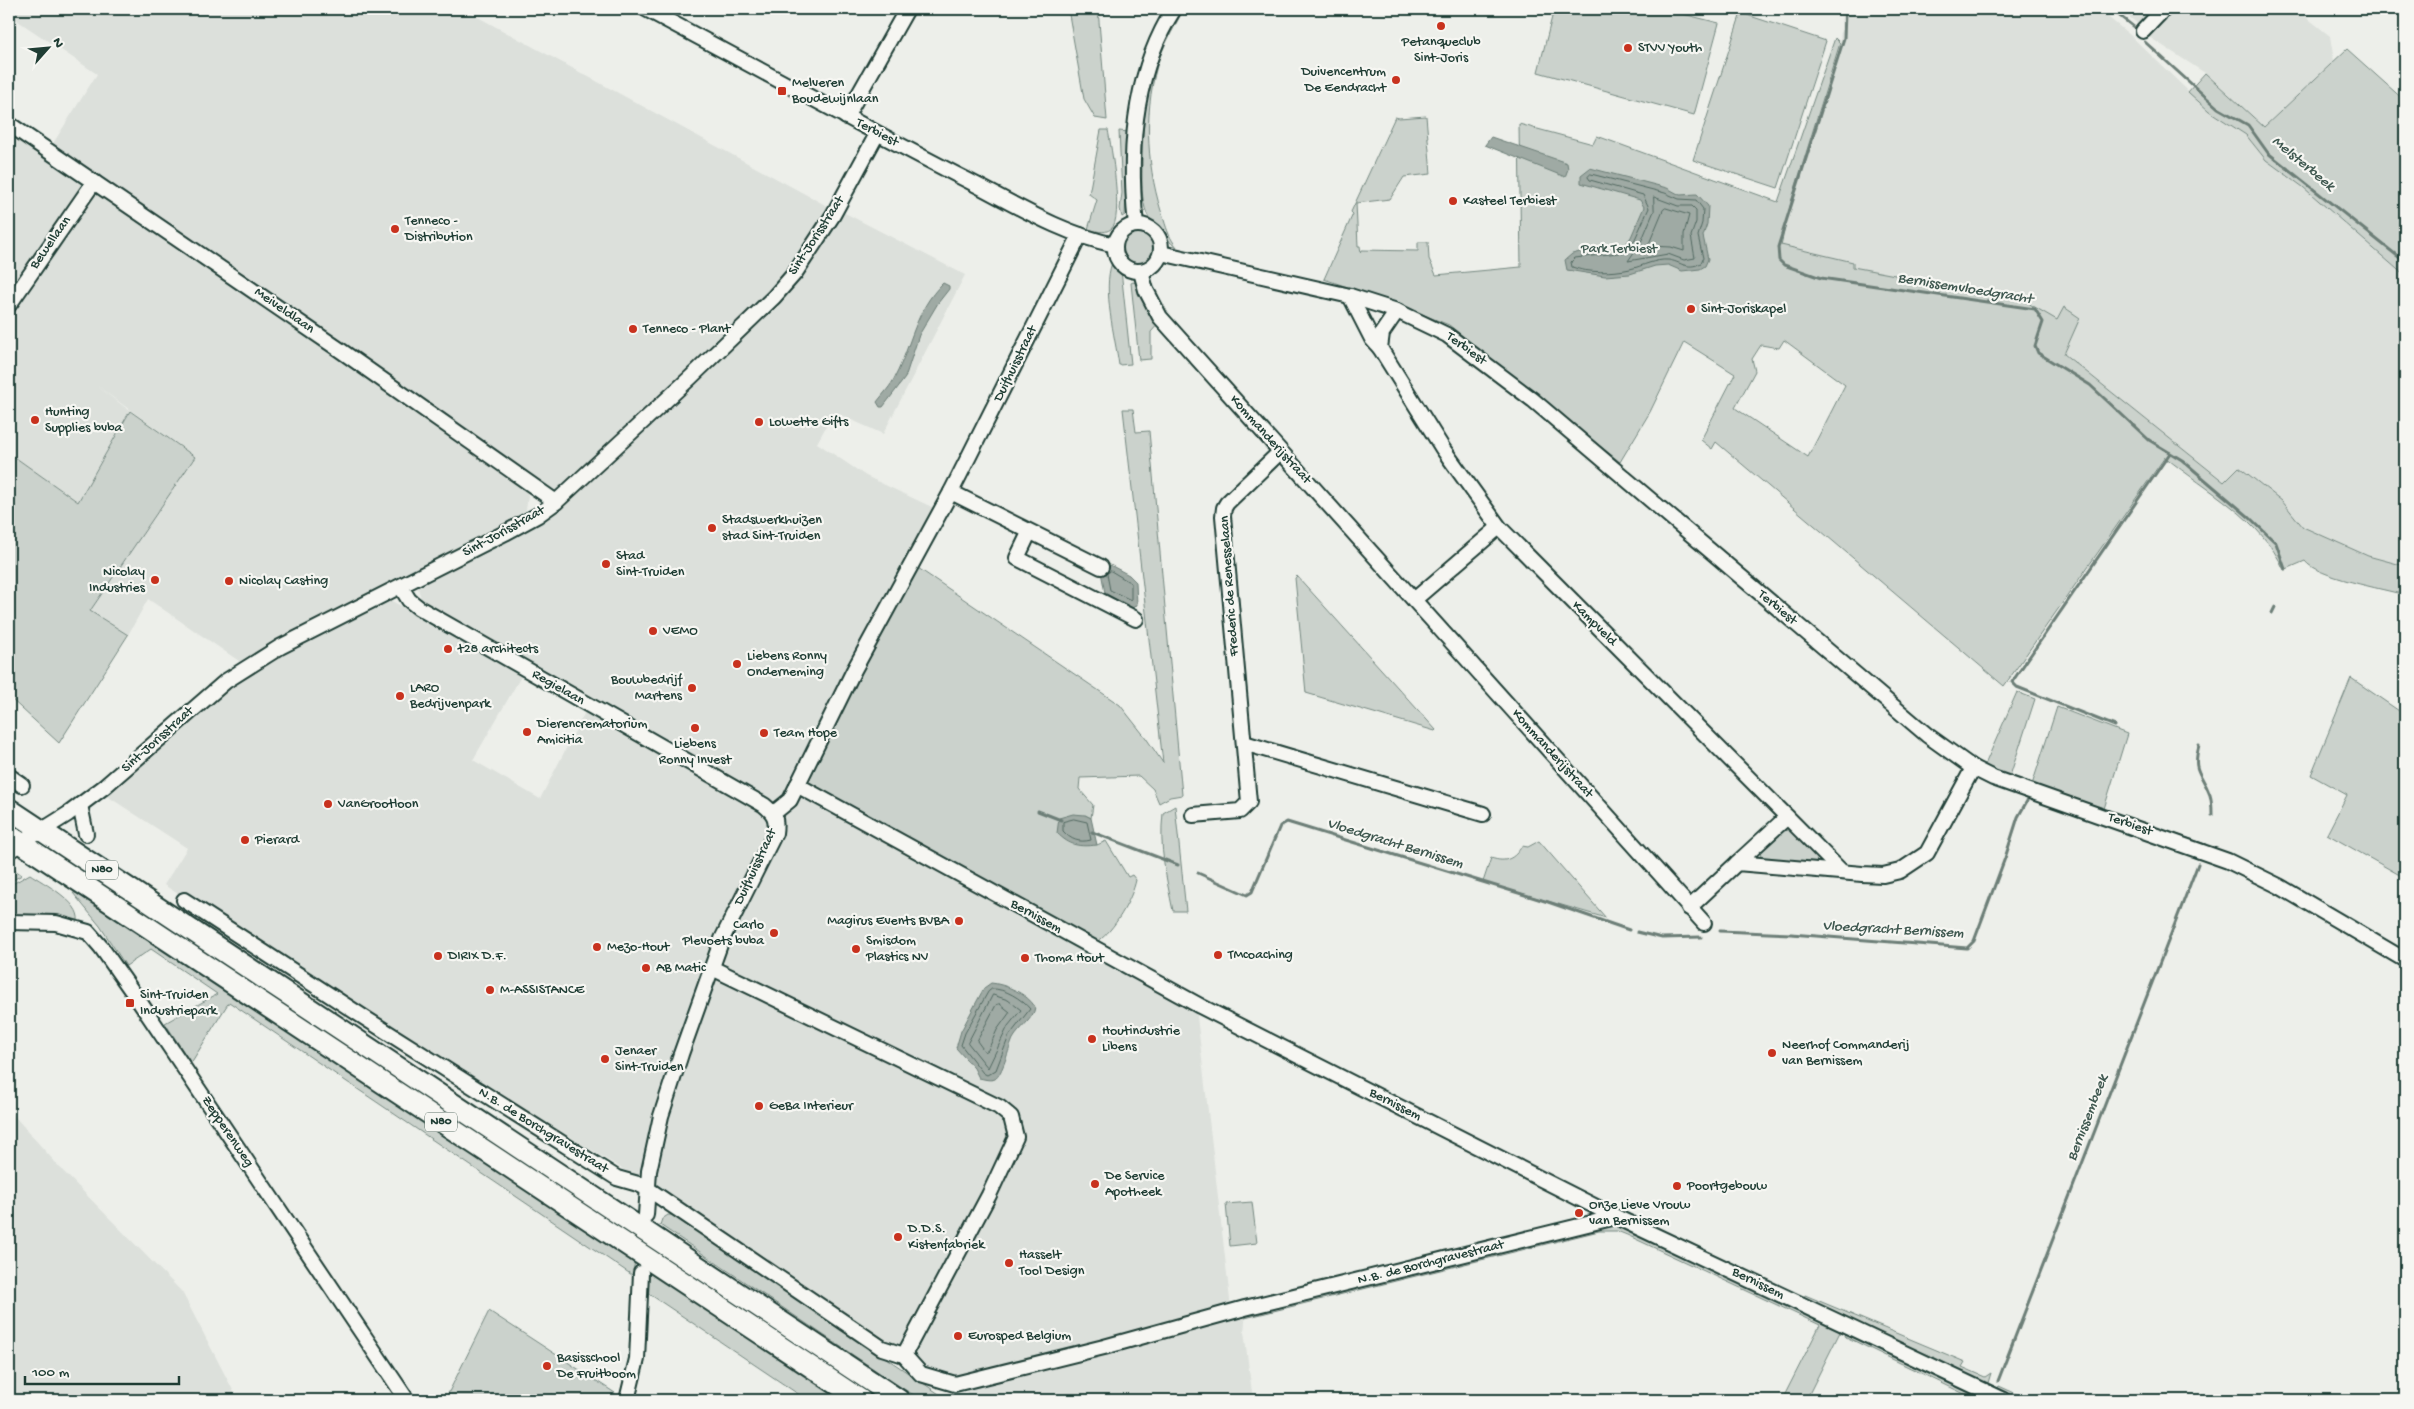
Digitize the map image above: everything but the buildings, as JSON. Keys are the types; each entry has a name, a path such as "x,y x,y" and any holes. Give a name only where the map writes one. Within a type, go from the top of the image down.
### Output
{"highway":[{"name":"N80","path":"9,809 899,1400"},
{"name":"N80","path":"13,843 47,861 861,1400"}],"street":[{"name":"Terbiest","path":"646,9 877,134 1080,235 1114,245"},
{"path":"846,117 907,9"},
{"path":"1136,225 1134,187 1135,129 1138,104 1157,40 1174,9"},
{"path":"2143,31 2164,9"},
{"name":"Meiveldlaan","path":"9,124 340,350 556,502"},
{"name":"Sint-Jorisstraat","path":"13,843 41,830 80,804 125,770 226,681 280,647 538,516 556,502 774,296 810,253 877,134"},
{"name":"Bewellaan","path":"9,305 94,182"},
{"path":"1136,225 1144,226 1156,233 1160,239 1161,253 1156,264 1141,272 1134,272 1121,265 1117,259 1114,245 1122,231 1136,225"},
{"name":"Duifhuisstraat","path":"646,1215 649,1171 661,1116 725,931 774,833 777,822 774,813 790,800 854,670 951,492 1080,235"},
{"name":"Terbiest","path":"1161,253 1350,296 1398,311 1447,335 1502,376 1927,735 1973,768 1993,778 2198,848 2228,861 2279,886 2405,960"},
{"name":"Kommanderijstraat","path":"1141,272 1146,290 1160,317 1704,923"},
{"name":"Kampveld","path":"1350,296 1365,326 1443,449 1499,527 1841,871"},
{"path":"1380,348 1382,333 1398,311"},
{"name":"Frederic de Renesselaan","path":"1192,816 1235,812 1246,806 1249,797 1229,598 1224,508 1280,452"},
{"path":"951,492 1029,533 1101,567"},
{"path":"1414,600 1499,527"},
{"path":"1029,533 1017,558 1136,619"},
{"name":"Regielaan","path":"400,586 409,600 419,608 764,805 774,813"},
{"path":"1244,743 1483,814"},
{"path":"1737,863 1883,875 1900,872 1927,853 1973,768"},
{"path":"9,776 22,785"},
{"name":"Bernissem","path":"797,785 1200,1006 1616,1217 2004,1400"},
{"path":"80,804 86,834"},
{"path":"1689,908 1786,817"},
{"name":"N.B. de Borchgravestraat","path":"184,900 368,1020 617,1178 648,1189 882,1348 904,1355 921,1374 955,1384 1245,1308 1616,1217"},
{"name":"Zepperenweg","path":"9,922 70,926 93,936 139,1001 407,1400"},
{"path":"712,968 1000,1107 1011,1117 1016,1137 984,1204 904,1355"},
{"path":"627,1400 637,1359 641,1273"}],"shaded area":[{"path":"9,9 463,9 827,206 843,212 965,275 883,434 834,412 817,443 866,476 936,509 785,795 774,803 576,689 423,606 418,588 569,502 52,145 97,74 9,15"},
{"path":"1844,9 2098,9 2130,35 2209,111 2246,135 2266,160 2303,187 2405,276 2405,566 2368,556 2303,527 2282,501 2239,467 2224,482 2064,354 2079,318 2065,307 2057,320 2021,299 1852,267 1853,262 1780,245 1791,202 1840,43 1842,11"},
{"path":"2120,9 2296,9 2330,36 2334,61 2264,127 2205,73 2146,35 2139,25"},
{"path":"9,132 525,487 528,496 526,510 522,518 391,584 392,601 523,673 473,760 540,799 586,710 766,813 767,831 713,936 703,973 988,1094 726,967 723,957 729,937 781,831 783,815 804,794 1196,1008 1232,1317 1246,1313 1244,1331 1253,1400 968,1400 966,1388 893,1347 634,1176 355,1007 164,885 187,848 107,796 216,697 249,673 239,661 148,599 128,635 90,611 195,457 97,386 130,411 78,502 9,453"},
{"path":"9,1110 62,1170 182,1292 238,1400 9,1400"}],"green space":[{"path":"1068,9 1098,9 1107,120 1095,118 1084,99"},
{"name":"STVV Youth","path":"1554,9 1663,9 1719,23 1694,115 1538,72"},
{"path":"1178,12 1181,14 1157,66 1150,104 1149,124 1151,163 1158,201 1166,227 1177,247 1170,242 1163,230 1147,214 1143,197 1142,146 1146,106 1154,70 1168,32"},
{"path":"1741,13 1826,41 1778,188 1693,160"},
{"name":"Park Terbiest","path":"1835,38 1840,43 1791,202 1781,245 1853,262 1853,267 2021,299 2057,320 2064,307 2080,318 2064,354 2224,482 2239,467 2282,501 2303,527 2368,556 2405,566 2405,595 2336,577 2312,567 2305,561 2284,570 2262,535 2248,521 2165,457 2004,686 1716,442 1712,449 1701,440 1735,374 1684,342 1650,412 1620,462 1449,325 1397,304 1324,279 1353,214 1351,212 1395,117 1426,116 1431,174 1404,177 1390,199 1356,203 1358,246 1360,246 1361,253 1362,250 1418,251 1418,242 1428,242 1429,259 1436,275 1521,267 1519,124 1593,144 1597,136 1778,202","holes":["1784,340 1845,385 1808,457 1735,408 1755,371 1752,359 1761,345 1779,348"]},
{"path":"2347,49 2405,101 2405,276 2303,187 2266,160 2246,135 2209,111 2188,92 2205,73 2264,127"},
{"path":"1101,130 1108,130 1117,198 1115,223 1111,229 1103,232 1088,229 1097,200 1089,194"},
{"path":"1119,131 1129,132 1125,215 1122,217 1120,209 1122,193"},
{"path":"1138,232 1149,237 1154,248 1149,259 1138,264 1127,259 1122,248 1127,237"},
{"path":"1112,263 1121,270 1131,364 1119,365 1112,327 1108,286"},
{"path":"1131,283 1136,283 1159,323 1151,332 1151,359 1139,360"},
{"path":"1123,409 1133,409 1136,432 1149,431 1182,795 1170,797 1159,803 1153,789 1139,776 1080,778 1079,789 1093,805 1091,818 1085,815 1097,845 1106,841 1128,877 1132,875 1136,880 1122,914 1110,930 1098,941 812,788 806,778 915,566 1120,705 1163,763"},
{"path":"130,411 195,457 90,611 128,635 59,743 9,697 9,453 78,502"},
{"path":"1297,576 1435,731 1306,693 1295,578"},
{"path":"2351,678 2405,715 2405,878 2327,834 2347,795 2311,775"},
{"path":"2017,692 2035,699 2009,779 1984,767"},
{"path":"2057,707 2127,734 2103,812 2031,788"},
{"path":"1175,806 1186,911 1173,911 1163,851 1163,813"},
{"path":"1792,831 1819,857 1814,864 1761,858 1760,850 1779,832"},
{"path":"1539,841 1606,918 1483,882 1491,858 1509,859 1522,846 1528,847"},
{"path":"9,866 22,875 9,882"},
{"path":"30,874 68,900 74,907 78,921 60,917 9,915 9,886"},
{"path":"73,893 77,893 635,1262 632,1275 229,1002 191,1063 165,1023 217,994 151,949 126,966 100,926"},
{"path":"1252,1202 1257,1243 1230,1246 1226,1204"},
{"path":"672,1215 704,1235 948,1400 922,1400 899,1386 660,1225 662,1219"},
{"path":"1611,1223 1619,1224 1842,1328 1806,1400 1782,1400 1820,1325 1617,1231 1599,1231 1245,1318 1246,1313"},
{"path":"649,1272 843,1400 807,1400 648,1293"},
{"path":"1805,1295 1965,1362 1962,1367 1985,1377 1991,1373 1987,1386 1802,1302"},
{"path":"489,1311 615,1393 612,1400 555,1400 553,1394 540,1398 541,1400 445,1400"},
{"path":"1846,1330 1997,1400 1977,1400 1844,1336"},
{"path":"1999,1386 2030,1400 2013,1400 1996,1392"}],"water":[{"path":"1491,137 1567,163 1568,169 1565,177 1485,145"},
{"path":"1590,168 1667,188 1680,195 1697,194 1708,206 1707,224 1703,236 1708,259 1705,266 1700,269 1682,271 1668,265 1655,266 1630,274 1605,276 1567,270 1565,260 1572,254 1623,248 1631,237 1644,207 1640,200 1581,183 1581,175"},
{"path":"943,283 949,286 949,289 938,303 919,335 905,378 883,407 880,407 877,402 889,387 901,365 926,304"},
{"path":"1110,565 1129,575 1136,582 1137,605 1132,608 1105,593 1101,572"},
{"path":"1073,814 1085,815 1091,818 1097,845 1075,845 1066,841 1057,833 1059,818"},
{"path":"991,983 1003,985 1016,991 1032,1002 1035,1007 1032,1016 1013,1039 998,1077 989,1080 979,1078 974,1068 956,1048 961,1031 984,988"}],"waterway":[{"name":"Bernissemvloedgracht","path":"1849,9 1845,13 1844,38 1778,247 1779,260 1784,265 1821,278 2035,309 2043,322 2035,346 2038,353 2090,385 2149,440 2182,460 2249,517 2276,543 2285,569"},
{"name":"Melsterbeek","path":"2111,9 2135,28"},
{"name":"Melsterbeek","path":"2145,42 2218,108 2248,125 2268,153 2405,262"},
{"path":"2115,726 2017,687 2012,682 2170,453"},
{"name":"Bernissemvloedgracht","path":"2272,613 2275,607"},
{"name":"Bernissemvloedgracht","path":"2199,745 2196,761 2197,767 2210,795 2212,815"},
{"name":"Vloedgracht Bernissem","path":"1720,931 1791,934 1967,948 1974,941 2018,817 2027,801"},
{"name":"Vloedgracht Bernissem","path":"1038,811 1061,820"},
{"name":"Vloedgracht Bernissem","path":"2120,816 2205,845"},
{"name":"Vloedgracht Bernissem","path":"1198,873 1247,895 1252,892 1280,826 1287,822 1548,902 1629,930"},
{"name":"Vloedgracht Bernissem","path":"1092,832 1178,865"},
{"name":"Bernissembeek","path":"1998,1381 2198,864"},
{"name":"Vloedgracht Bernissem","path":"1637,932 1662,938 1701,937"}],"place":[{"name":"Petanqueclub Sint-Joris","path":"1441,26"},
{"name":"STVV Youth","path":"1628,48"},
{"name":"Duivencentrum De Eendracht","path":"1396,80"},
{"name":"Melveren Boudewijnlaan","path":"782,91"},
{"name":"Kasteel Terbiest","path":"1453,201"},
{"name":"Tenneco - Distribution","path":"395,229"},
{"name":"Sint-Joriskapel","path":"1691,309"},
{"name":"Tenneco - Plant","path":"633,329"},
{"name":"Hunting Supplies bvba","path":"35,420"},
{"name":"Lowette Gifts","path":"759,422"},
{"name":"Stadswerkhuizen stad Sint-Truiden","path":"712,528"},
{"name":"Stad Sint-Truiden","path":"606,564"},
{"name":"Nicolay Industries","path":"155,580"},
{"name":"Nicolay Casting","path":"229,581"},
{"name":"VEMO","path":"653,631"},
{"name":"t28 architects","path":"448,649"},
{"name":"Liebens Ronny Onderneming","path":"737,664"},
{"name":"Bouwbedrijf Martens","path":"692,688"},
{"name":"LARO Bedrijvenpark","path":"400,696"},
{"name":"Liebens Ronny Invest","path":"695,728"},
{"name":"Dierencrematorium Amicitia","path":"527,732"},
{"name":"Team Hope","path":"764,733"},
{"name":"VanGrootloon","path":"328,804"},
{"name":"Pierard","path":"245,840"},
{"name":"Magirus Events BVBA","path":"959,921"},
{"name":"Carlo Plevoets bvba","path":"774,933"},
{"name":"Mezo-Hout","path":"597,947"},
{"name":"Smisdom Plastics NV","path":"856,949"},
{"name":"TMcoaching","path":"1218,955"},
{"name":"DIRIX D.F.","path":"438,956"},
{"name":"Thoma Hout","path":"1025,958"},
{"name":"AB Matic","path":"646,968"},
{"name":"M-ASSISTANCE","path":"490,990"},
{"name":"Sint-Truiden Industriepark","path":"130,1003"},
{"name":"Houtindustrie Libens","path":"1092,1039"},
{"name":"Neerhof Commanderij van Bernissem","path":"1772,1053"},
{"name":"Jenaer Sint-Truiden","path":"605,1059"},
{"name":"GeBa Interieur","path":"759,1106"},
{"name":"De Service Apotheek","path":"1095,1184"},
{"name":"Poortgebouw","path":"1677,1186"},
{"name":"Onze Lieve Vrouw van Bernissem","path":"1579,1213"},
{"name":"D.D.S. Kistenfabriek","path":"898,1237"},
{"name":"Hasselt Tool Design","path":"1009,1263"},
{"name":"Eurosped Belgium","path":"958,1336"},
{"name":"Basisschool De Fruitboom","path":"547,1366"}]}
